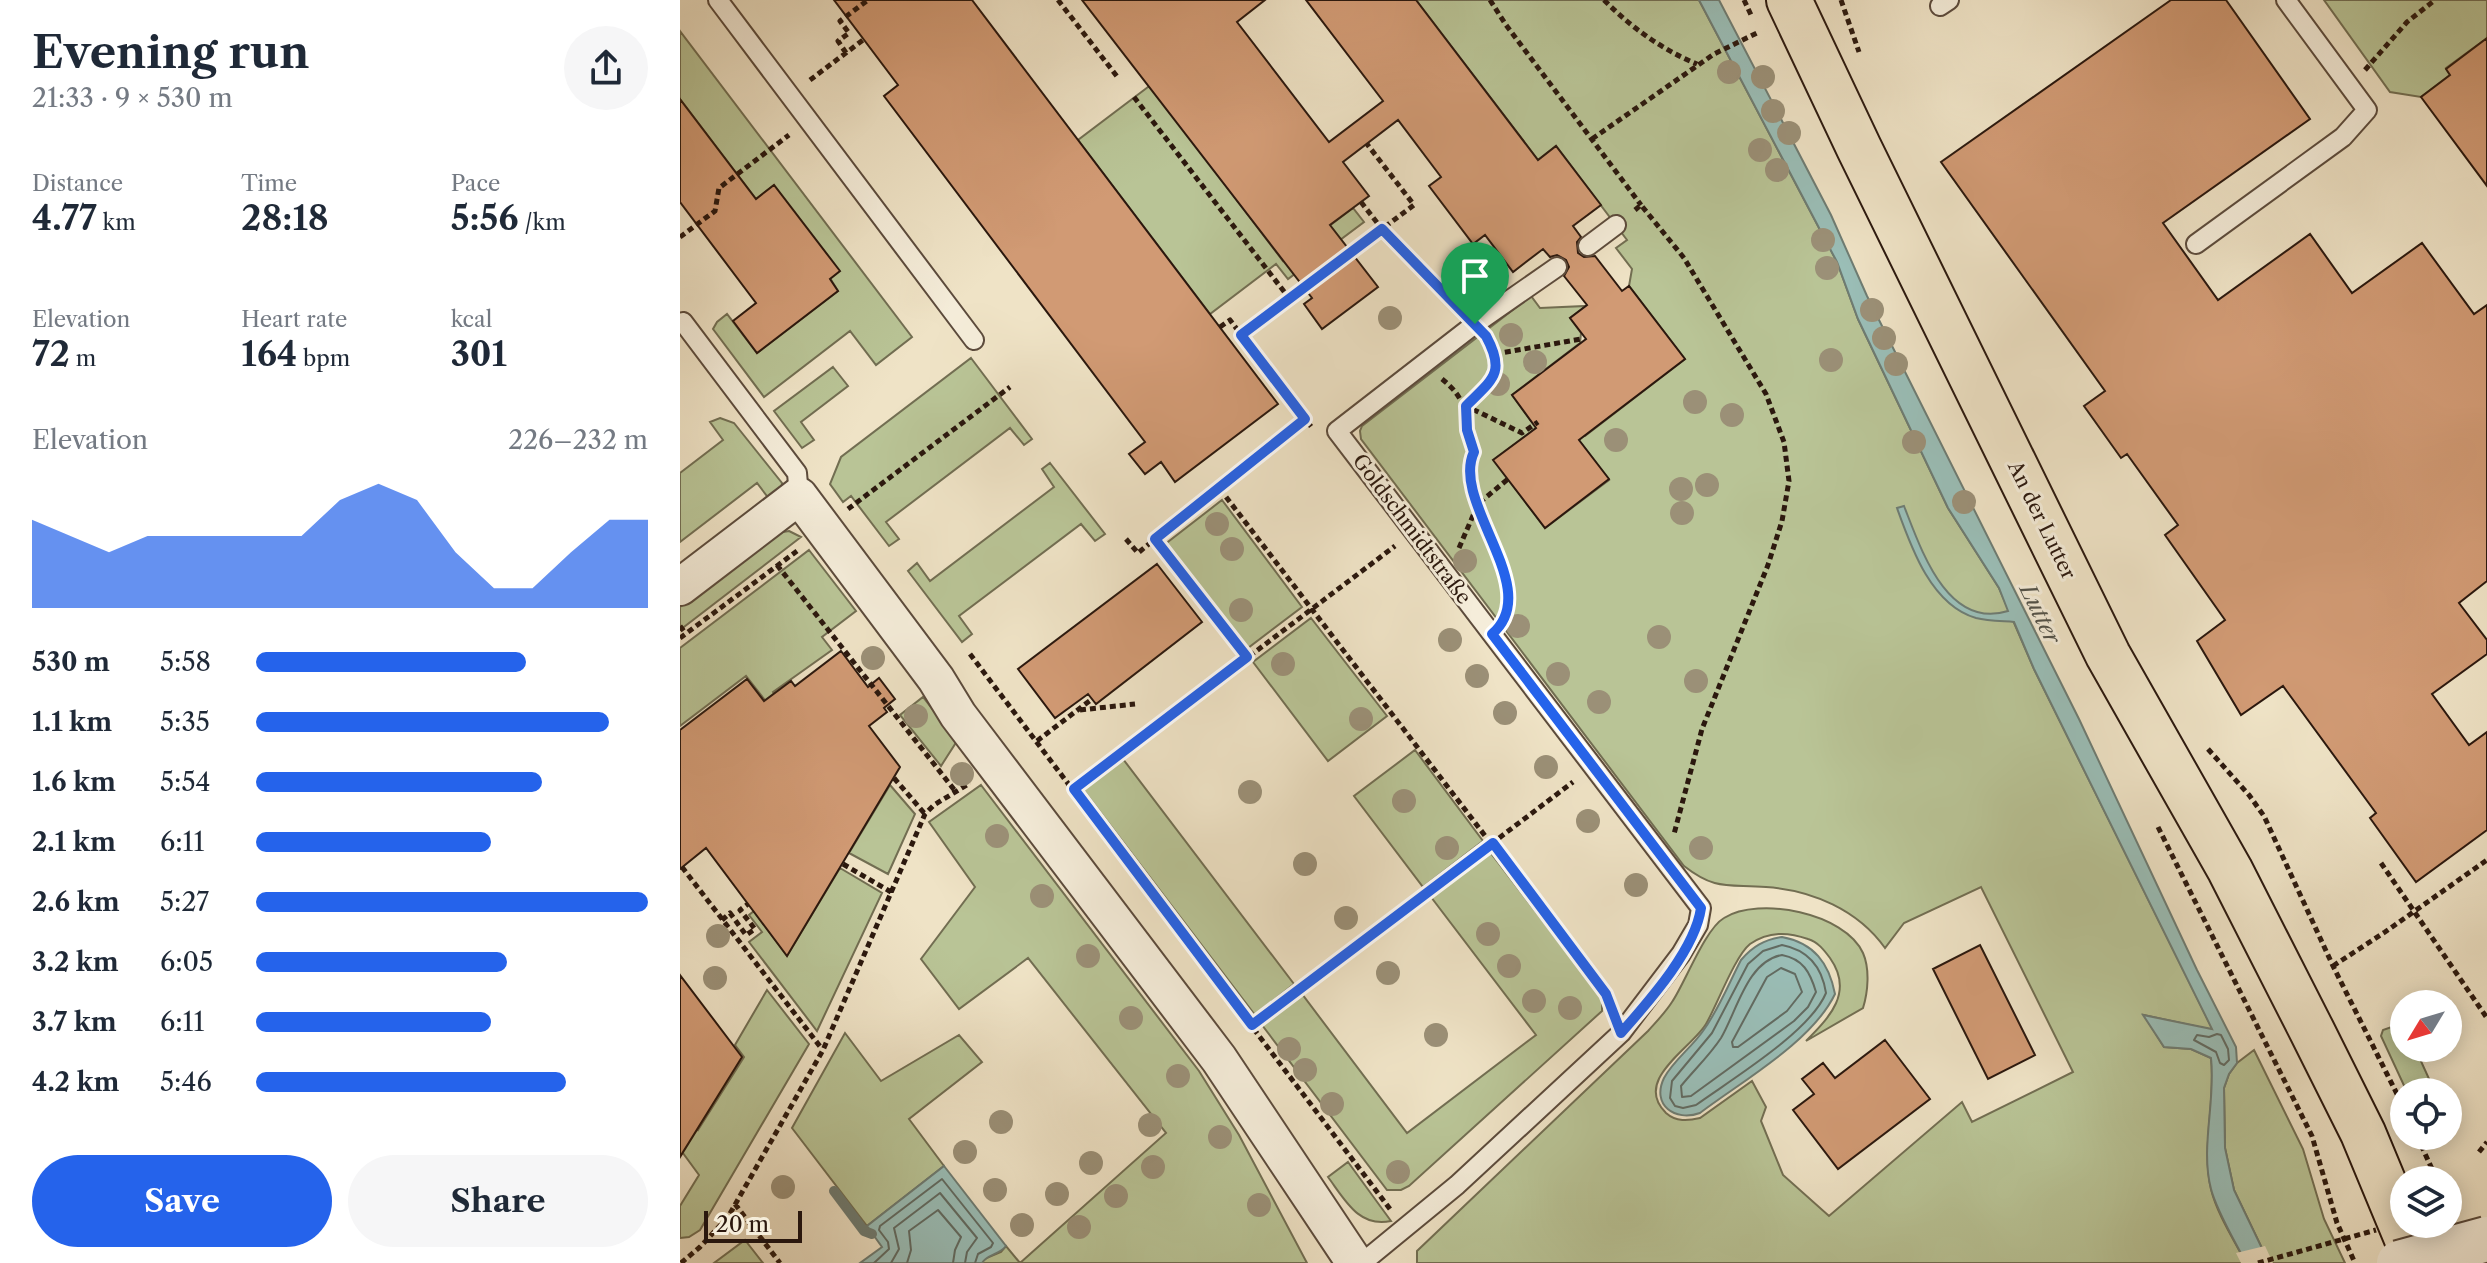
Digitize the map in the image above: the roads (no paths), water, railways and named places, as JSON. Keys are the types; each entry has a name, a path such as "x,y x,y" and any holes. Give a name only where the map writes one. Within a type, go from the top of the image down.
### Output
{"main road":[{"name":"An der Lutter","path":"1789,0 2108,655 2230,870 2363,1133 2417,1263"},
{"name":"An der Lutter","path":"2312,1031 2327,1095 2398,1251"}],"street":[{"path":"680,587 799,496 936,679 958,715 1219,1059 1355,1263"},
{"path":"2398,1251 2487,1239"}],"lane":[{"path":"718,0 974,340"},
{"path":"2196,244 2343,137 2367,110 2286,0"},
{"path":"1588,246 1616,225"},
{"name":"Goldschmidtstraße","path":"1362,1263 1405,1229 1621,1033 1681,954 1698,925 1701,908 1337,431 1475,324 1557,267"},
{"path":"683,322 797,473 799,496"}],"water":[{"path":"1699,0 1719,0 1831,215 1867,296 2079,719 2236,1047 2237,1063 2224,1088 2225,1148 2234,1190 2269,1263 2246,1263 2211,1189 2207,1140 2212,1091 2211,1058 2191,1049 2164,1047 2143,1015 2212,1029 2034,669 2014,622 1976,618 1960,611 1935,588 1916,557 1897,508 1904,506 1928,563 1953,597 1968,609 1987,614 2008,611 1999,588 1948,508 1858,319 1837,262"},
{"path":"1782,937 1811,949 1824,964 1835,994 1824,1012 1793,1044 1700,1113 1674,1113 1663,1103 1661,1096 1664,1078 1709,1023 1741,960 1759,944"},
{"path":"944,1166 1006,1246 982,1263 860,1263 882,1247 867,1226"}],"waterway":[{"path":"834,1191 864,1231 872,1234"}],"water label":[{"name":"Lutter","path":"2040,614"}]}
